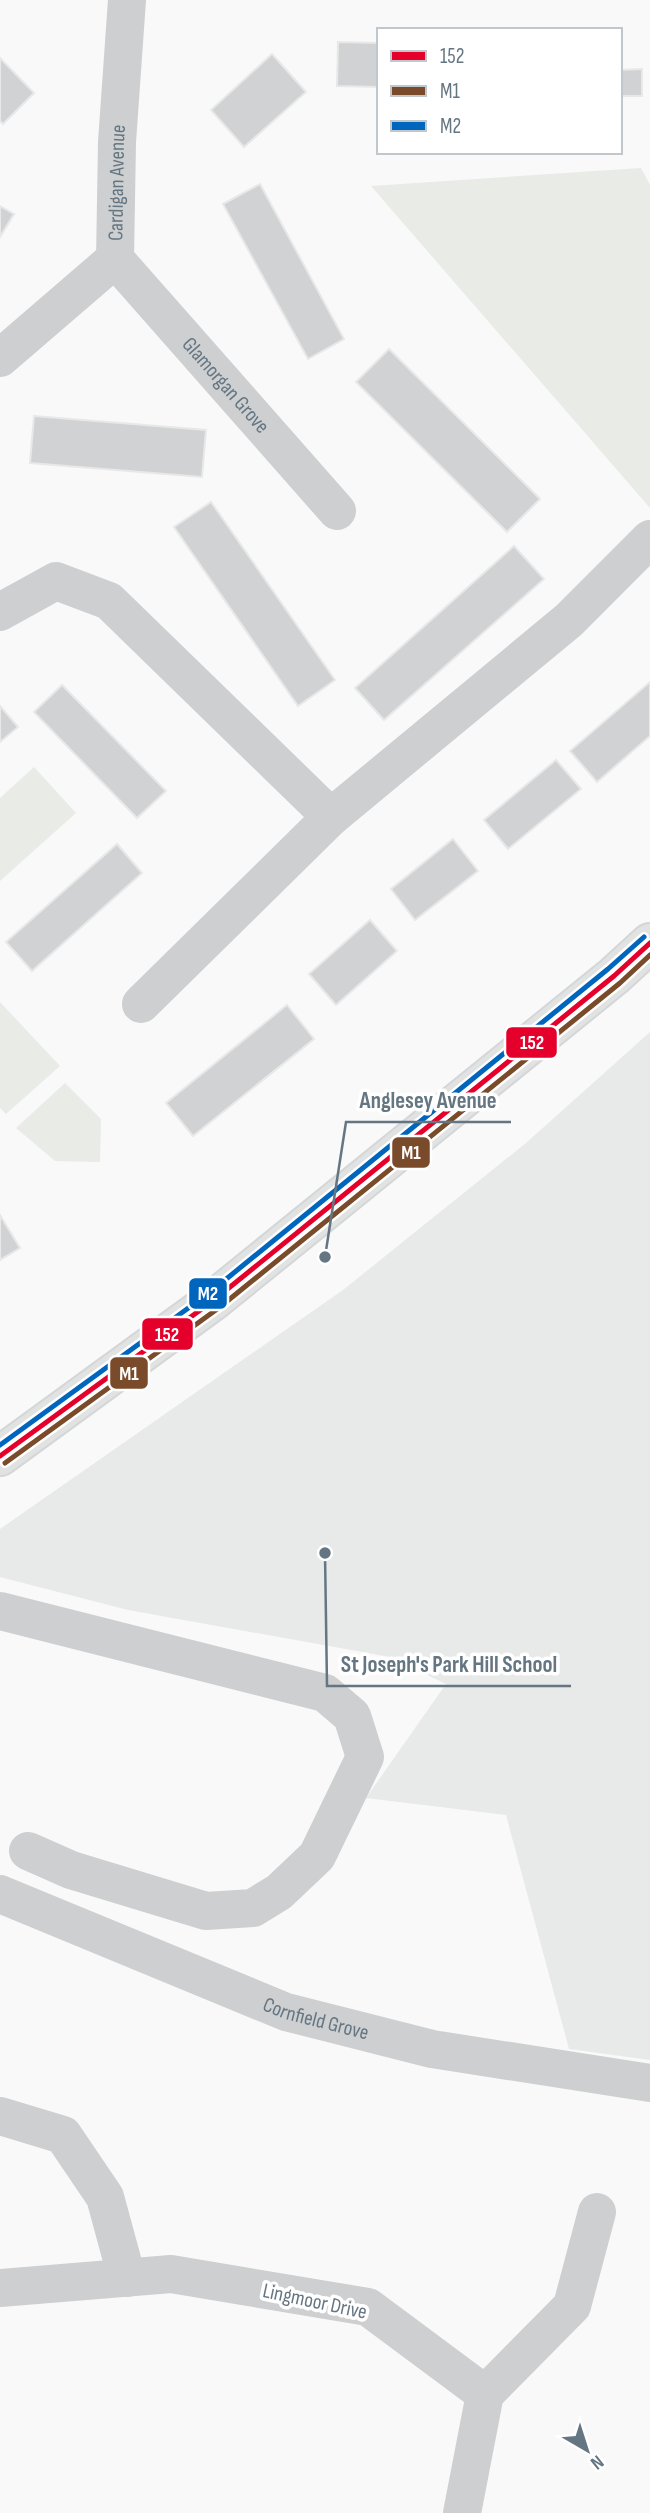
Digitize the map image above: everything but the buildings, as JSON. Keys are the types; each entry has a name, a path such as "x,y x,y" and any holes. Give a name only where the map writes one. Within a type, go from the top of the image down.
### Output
{"main road":[{"path":"0,1456 214,1300 614,976 650,943"}],"street":[{"name":"Cardigan Avenue","path":"0,358 115,259 117,142 127,0"},
{"name":"Glamorgan Grove","path":"115,259 337,511"},
{"path":"141,1004 331,817 569,620 650,539"},
{"path":"0,612 56,581 109,601 331,817"},
{"path":"0,1611 325,1693 352,1716 365,1757 317,1856 279,1892 253,1908 206,1911 71,1870 27,1852"},
{"name":"Cornfield Grove","path":"0,1894 286,2012 432,2049 650,2083"},
{"path":"0,2116 63,2135 105,2197 127,2278"},
{"path":"462,2513 485,2394 572,2306 597,2212"},
{"name":"Lingmoor Drive","path":"0,2288 172,2274 368,2307 485,2394"}],"shaded area":[{"path":"641,168 650,185 650,508 371,186"},
{"path":"34,767 76,813 0,881 0,798"},
{"path":"0,1002 60,1066 6,1114 0,1108"},
{"path":"650,1032 650,2060 569,2049 506,1815 366,1798 446,1684 390,1657 128,1610 0,1577 0,1529 343,1290 526,1143"},
{"path":"65,1083 101,1119 100,1162 55,1161 16,1128"}],"transit line":[{"name":"M2","path":"0,1445 209,1293 644,937"},
{"name":"152","path":"0,1456 214,1300 614,976 650,943"},
{"name":"M1","path":"5,1463 220,1307 620,983 650,955"}],"place":[{"name":"Anglesey Avenue","path":"325,1257"},
{"name":"St Joseph's Park Hill School","path":"325,1553"}]}
